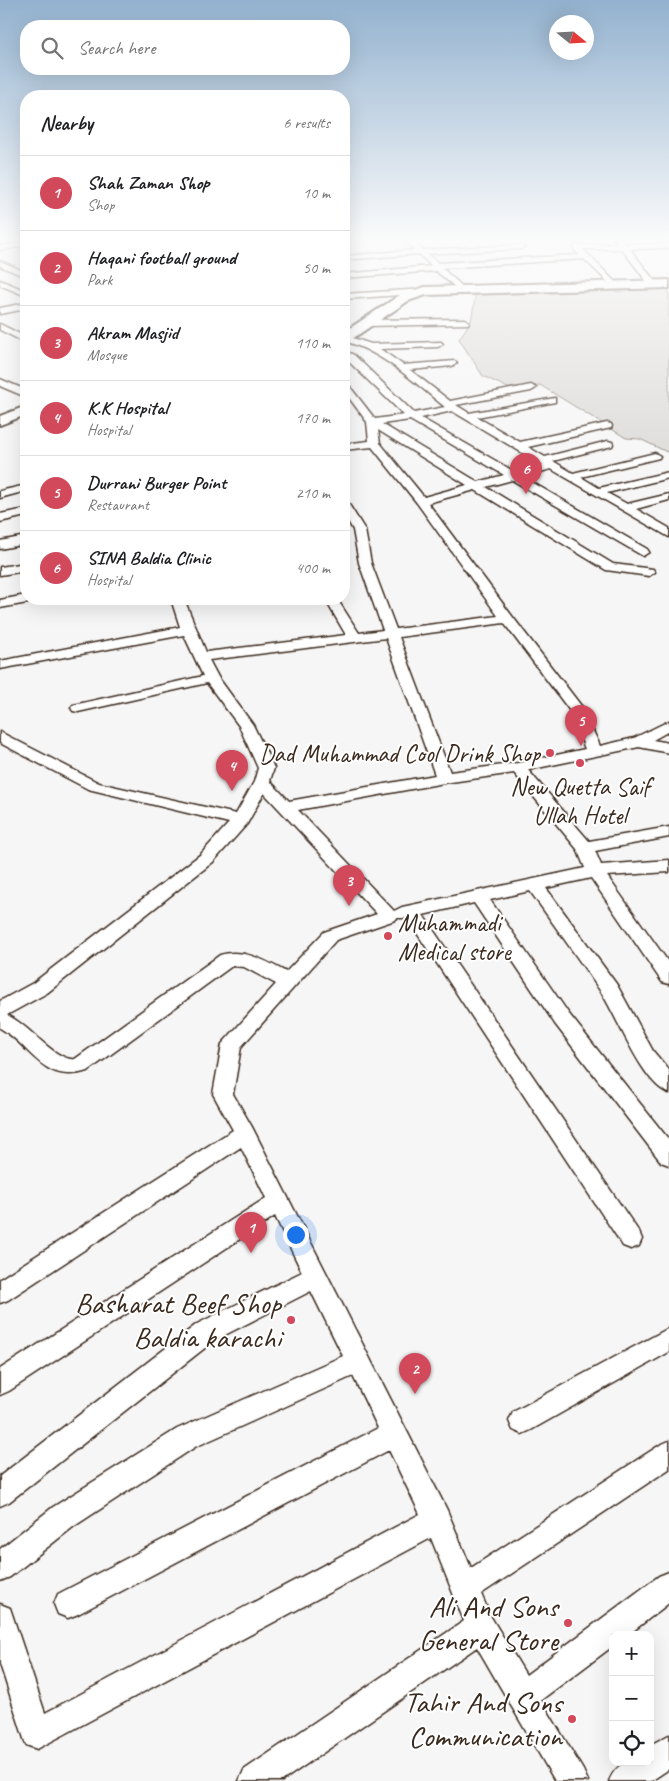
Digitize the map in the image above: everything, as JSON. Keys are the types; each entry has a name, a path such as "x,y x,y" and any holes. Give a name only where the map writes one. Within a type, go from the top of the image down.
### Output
{"main road":[{"path":"350,334 366,323"},
{"path":"0,421 20,413"}],"street":[{"path":"366,323 454,322"},
{"path":"0,328 20,337"},
{"path":"350,340 370,347 451,406 626,508 663,525 669,533"},
{"path":"370,347 438,344"},
{"path":"350,356 412,417 644,552"},
{"path":"401,368 452,363"},
{"path":"0,382 20,391"},
{"path":"372,422 412,417 531,388"},
{"path":"350,393 372,422 610,567 649,572"},
{"path":"468,416 551,400"},
{"path":"372,422 375,443 421,501 507,619 577,710 594,751"},
{"path":"519,446 607,426"},
{"path":"350,446 375,443"},
{"path":"421,501 512,476 608,444"},
{"path":"573,476 655,456"},
{"path":"599,492 669,475"},
{"path":"0,495 20,490"},
{"path":"626,508 669,497"},
{"path":"0,518 20,514"},
{"path":"350,515 359,530 366,563 444,778"},
{"path":"0,545 20,541"},
{"path":"0,571 20,568"},
{"path":"0,604 20,600"},
{"path":"0,1010 40,988 208,858 241,820 262,782 266,768 246,725 211,678 188,630 179,605"},
{"path":"335,605 354,637"},
{"path":"201,657 507,619"},
{"path":"0,665 188,630"},
{"path":"78,708 211,678"},
{"path":"286,807 444,778 518,768 639,742 669,725"},
{"path":"0,737 94,786 241,820"},
{"path":"639,742 669,748"},
{"path":"518,768 585,847 595,871 669,977"},
{"path":"262,782 389,916"},
{"path":"585,847 669,832"},
{"path":"572,1781 481,1627 437,1520 245,1133 223,1094 232,1044 330,936 389,916 595,871 666,870"},
{"path":"534,884 610,990 646,1056 669,1085"},
{"path":"478,896 562,1019 669,1156"},
{"path":"411,911 631,1239"},
{"path":"0,1020 14,1026 57,1064 68,1068 82,1065 227,960 235,958 245,960 288,982"},
{"path":"0,1292 245,1133"},
{"path":"0,1383 279,1201"},
{"path":"0,1494 206,1332 316,1277"},
{"path":"522,1421 669,1339"},
{"path":"0,1567 63,1517 186,1438 358,1361"},
{"path":"68,1604 394,1434"},
{"path":"465,1588 669,1454"},
{"path":"0,1618 37,1734 437,1520"},
{"path":"522,1696 669,1586"},
{"path":"255,1781 481,1627"},
{"path":"625,1781 669,1750"}],"shaded area":[{"path":"470,322 669,322 669,453 640,439 626,438 540,385 508,388 483,376 459,339"}],"place":[{"name":"SINA Baldia Clinic","path":"526,494"},
{"name":"Durrani Burger Point","path":"581,746"},
{"name":"Dad Muhammad Cool Drink Shop","path":"550,753"},
{"name":"New Quetta Saif Ullah Hotel","path":"580,763"},
{"name":"K.K Hospital","path":"232,791"},
{"name":"Akram Masjid","path":"349,906"},
{"name":"Muhammadi Medical store","path":"388,936"},
{"name":"Shah Zaman Shop","path":"251,1253"},
{"name":"Basharat Beef Shop Baldia karachi","path":"291,1320"},
{"name":"Haqani football ground","path":"415,1394"},
{"name":"Ali And Sons General Store","path":"568,1623"},
{"name":"Tahir And Sons Communication","path":"572,1719"}]}
